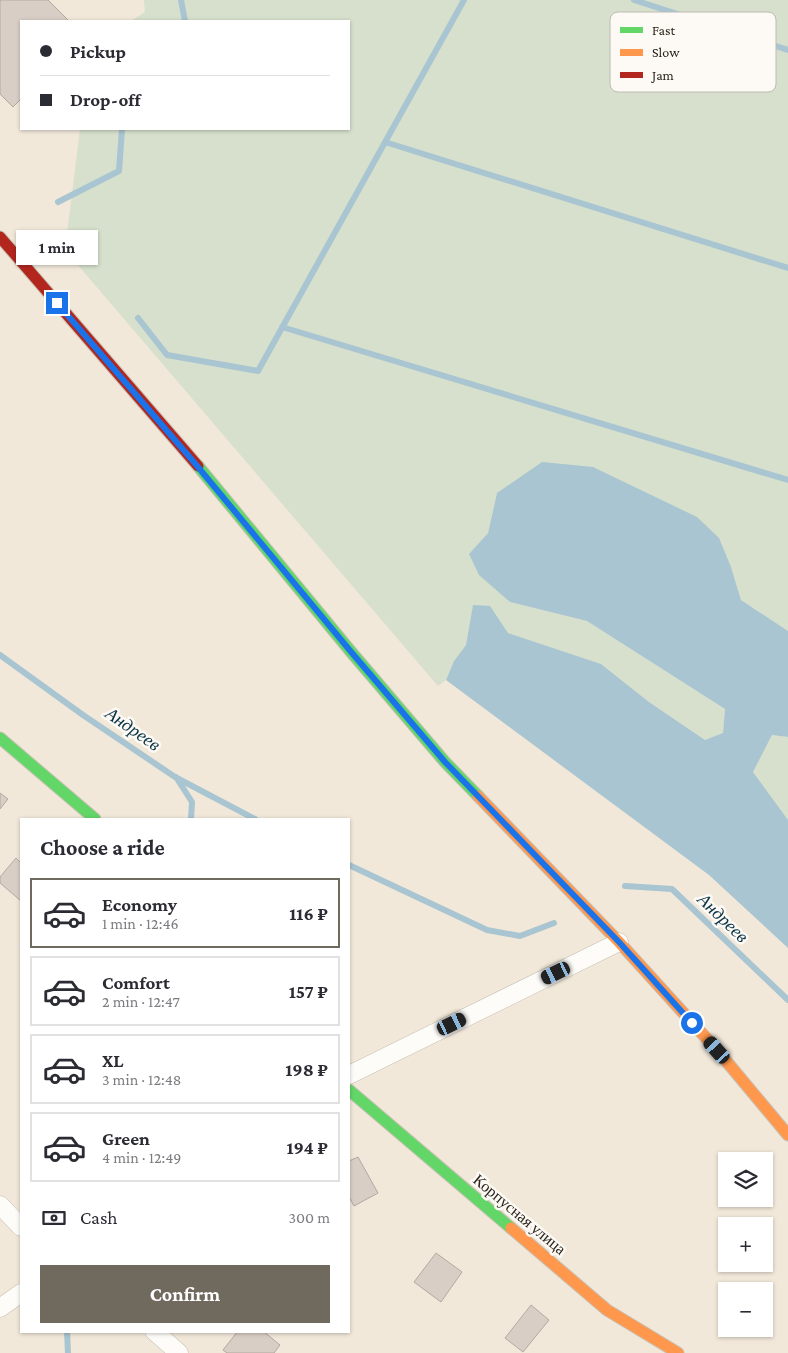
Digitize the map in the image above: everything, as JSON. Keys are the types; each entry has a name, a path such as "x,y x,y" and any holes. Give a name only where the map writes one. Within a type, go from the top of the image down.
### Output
{"street":[{"path":"0,237 193,461 445,762 619,942 717,1050 788,1135"},
{"path":"0,738 93,818"},
{"path":"350,1075 619,942"},
{"name":"Корпусная улица","path":"350,1091 608,1310 678,1353"},
{"path":"0,1205 20,1226"},
{"path":"0,1308 20,1294"},
{"path":"156,1333 178,1353"}],"green space":[{"path":"144,0 788,0 788,631 741,600 731,567 497,493 488,533 469,554 510,602 587,621 725,709 723,734 705,740 649,702 601,664 508,633 473,606 466,645 454,661 446,680 438,686 65,250 80,130 350,130 350,20 133,20 145,12"},
{"path":"772,735 788,737 788,820 753,772"}],"water":[{"path":"542,462 593,467 697,517 719,538 731,567 741,600 788,631 788,737 772,735 753,772 788,820 788,948 709,875 446,680 454,661 466,645 473,605 490,606 508,633 601,664 649,702 705,740 723,733 725,709 587,621 510,602 479,575 469,554 488,533 497,493"}],"building":[{"path":"0,0 48,0 68,20 20,20 20,100 13,107 0,94"},
{"path":"0,793 8,799 0,809"},
{"path":"16,858 20,862 20,900 0,883 0,877"},
{"path":"358,1157 378,1193 354,1206 350,1199 350,1161"},
{"path":"436,1253 462,1272 441,1302 414,1282"},
{"path":"531,1305 549,1320 523,1352 505,1338"},
{"path":"236,1333 265,1333 280,1345 274,1353 227,1353 223,1350"}],"waterway":[{"path":"181,0 185,20"},
{"path":"138,318 167,355 258,371 464,0"},
{"path":"634,0 671,12"},
{"path":"776,46 788,50"},
{"path":"58,202 119,171 122,130"},
{"path":"385,142 788,268"},
{"path":"282,327 788,480"},
{"name":"Андреев","path":"0,655 83,715 175,777 253,818"},
{"path":"176,777 192,802 191,818"},
{"name":"Андреев","path":"350,865 487,930 520,936 554,923"},
{"name":"Андреев","path":"625,886 672,889 788,1000"},
{"path":"67,1333 68,1353"}],"traffic: fast":[{"path":"198,466 352,653 445,762 478,796"},
{"path":"0,738 94,818"},
{"path":"350,1091 511,1228"}],"traffic: slow":[{"path":"478,796 619,942 717,1050 788,1135"},
{"path":"511,1228 607,1310 678,1353"}],"traffic: jam":[{"path":"0,237 198,466"}],"route":[{"path":"57,303 193,461 445,762 619,942 692,1023"}]}
